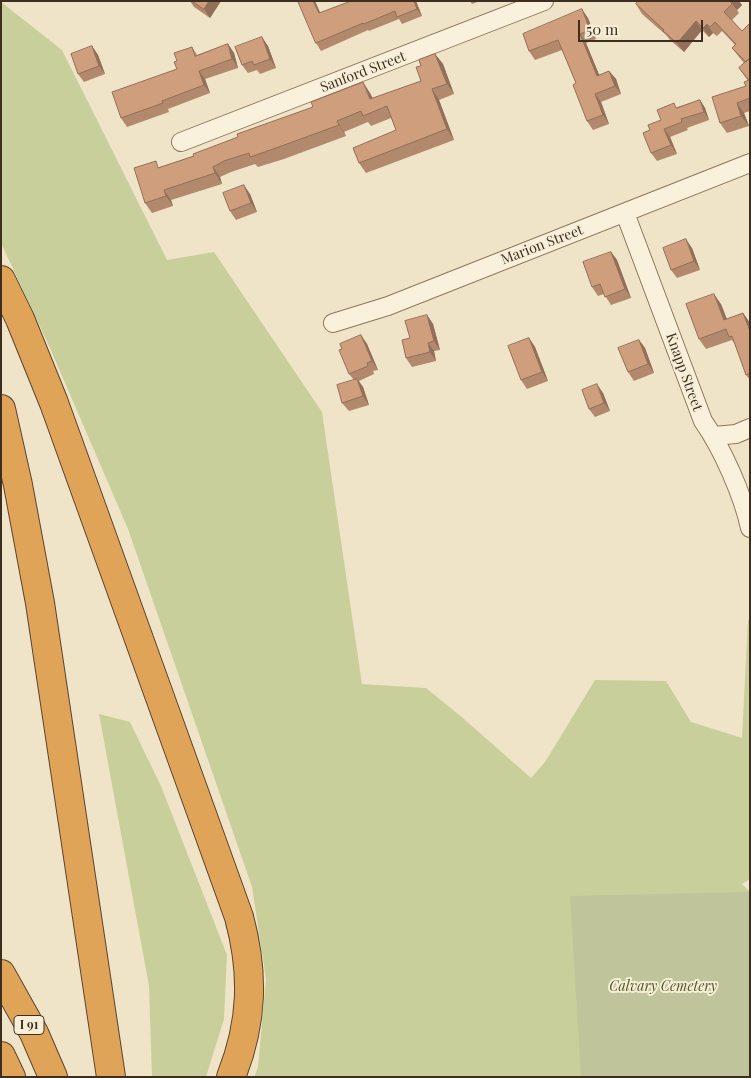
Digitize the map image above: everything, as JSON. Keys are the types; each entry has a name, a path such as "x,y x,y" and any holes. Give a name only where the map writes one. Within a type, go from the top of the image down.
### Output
{"highway":[{"path":"1,280 20,319 57,410 238,917 248,965 249,999 248,1016 242,1046 231,1077"},
{"path":"1,409 18,485 40,603 112,1077"},
{"name":"I 91","path":"1,974 34,1033 53,1077"},
{"path":"1,1056 11,1077"}],"street":[{"name":"Sanford Street","path":"181,142 544,1"},
{"name":"Marion Street","path":"333,323 388,306 750,163"},
{"name":"Knapp Street","path":"625,213 703,421 714,436 748,509 750,528"},
{"path":"714,436 736,434 750,428"}],"green space":[{"path":"1,2 62,50 167,260 214,252 322,412 362,684 426,688 531,778 545,762 595,680 666,681 691,722 742,738 748,620 750,620 750,879 742,884 750,892 750,1077 254,1077 258,1067 266,979 252,887 128,529 50,348 1,243"},
{"path":"99,714 130,722 161,786 227,955 224,1019 206,1077 152,1077 149,986"},
{"name":"Calvary Cemetery","path":"750,892 750,1077 581,1077 570,896"}],"building":[{"path":"192,1 209,1 204,9"},
{"path":"298,1 313,1 319,13 351,1 414,1 417,9 397,17 395,11 316,43"},
{"path":"638,1 730,1 732,4 724,12 742,31 750,23 750,58 746,62 732,48 736,44 715,22 710,27 707,24 703,28 696,21 677,43 636,4"},
{"path":"582,9 590,30 580,34 597,76 609,71 615,86 595,94 603,115 587,121 573,85 576,83 558,40 529,51 523,34"},
{"path":"262,37 270,59 254,65 252,61 242,65 235,47"},
{"path":"228,44 232,59 199,71 204,85 162,101 163,103 121,118 112,92 177,69 174,62 177,61 174,53 192,47 195,56"},
{"path":"92,46 99,66 78,74 71,54"},
{"path":"435,54 447,84 432,89 447,129 359,163 353,148 396,130 387,106 363,116 361,111 337,121 339,125 276,148 250,157 249,153 224,161 213,167 215,173 164,190 166,196 145,203 134,168 156,161 158,168 194,156 193,154 238,137 237,134 313,107 311,102 363,82 370,99 421,81 416,67 421,66 419,60"},
{"path":"750,58 750,98 737,103 741,116 720,123 712,97 746,86 744,82 749,80 739,68"},
{"path":"700,100 704,112 681,119 682,122 664,129 671,145 651,153 643,133 650,130 648,125 661,120 657,110 674,103 676,108"},
{"path":"244,185 251,203 230,211 223,193"},
{"path":"686,239 694,261 671,270 663,248"},
{"path":"611,252 625,289 605,297 600,284 592,287 583,262"},
{"path":"714,294 724,320 743,313 750,331 750,373 746,375 732,336 729,337 726,329 699,339 686,304"},
{"path":"427,315 434,341 428,343 430,352 406,358 402,340 410,338 405,321"},
{"path":"361,335 372,361 367,363 368,366 349,374 339,350 342,349 340,344"},
{"path":"529,338 542,372 521,380 508,346"},
{"path":"639,340 648,364 628,372 618,348"},
{"path":"357,379 363,396 342,403 337,385"},
{"path":"597,384 604,403 589,409 582,390"}]}
